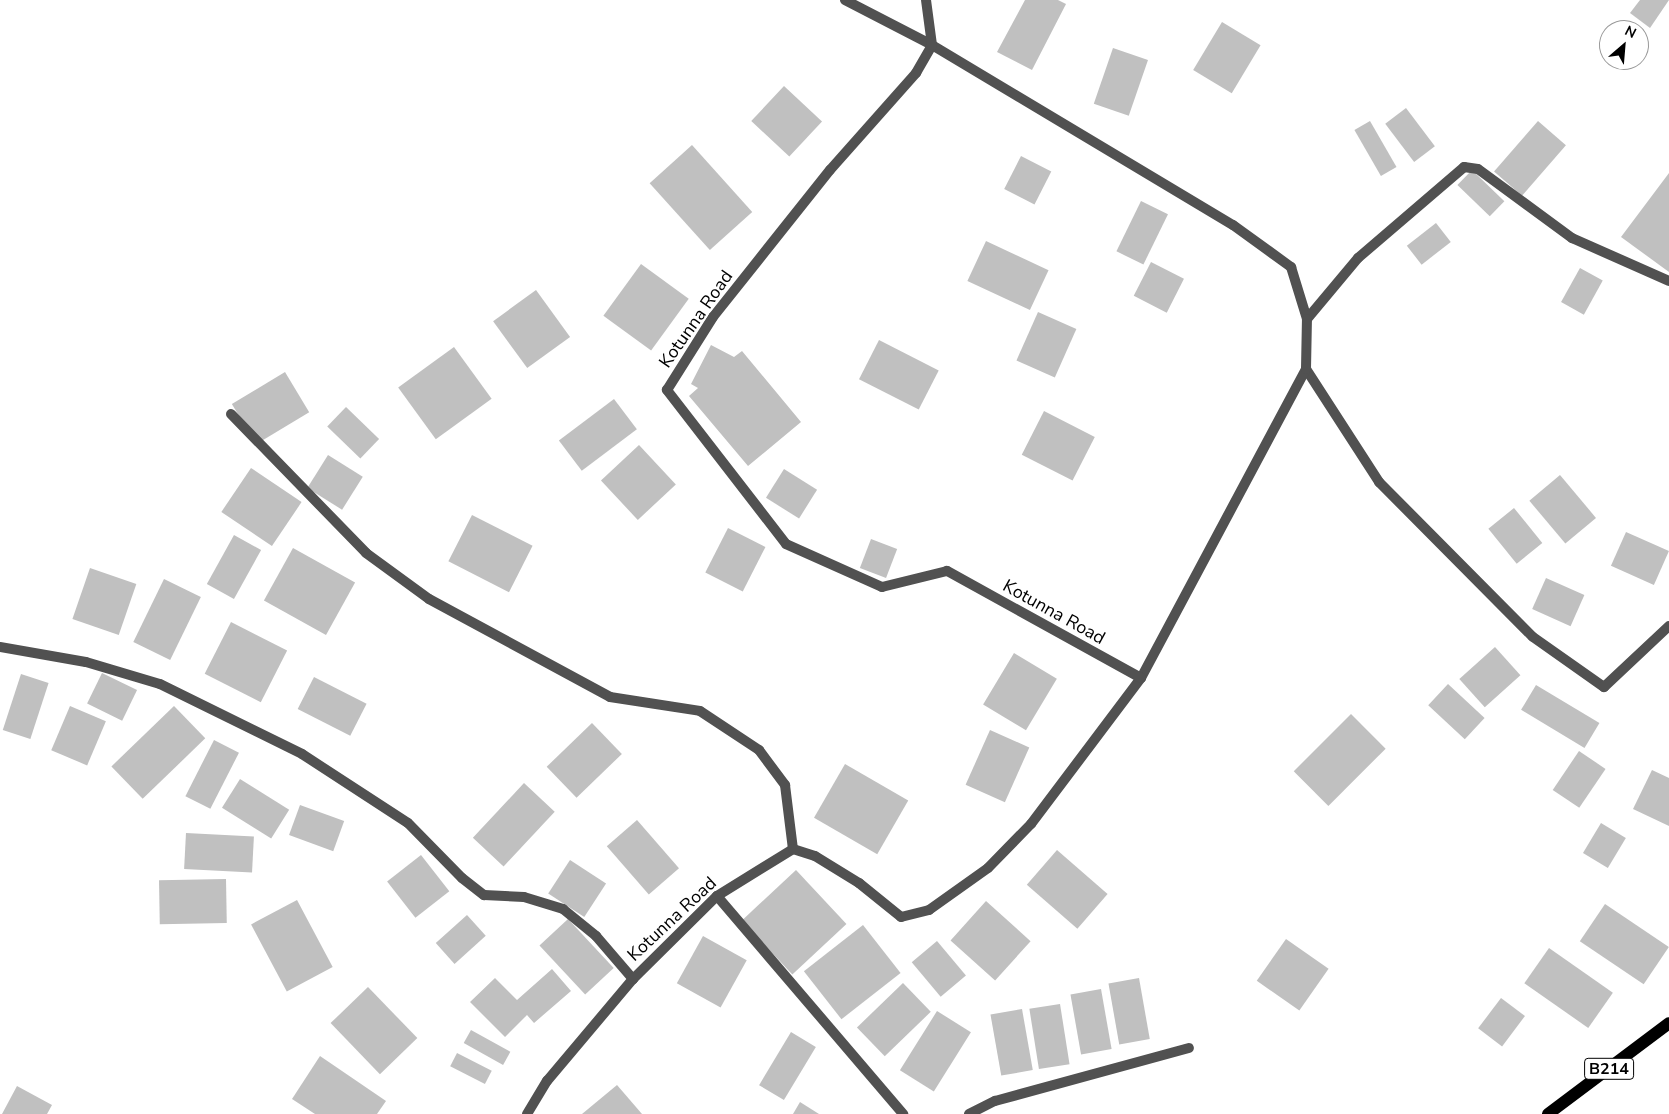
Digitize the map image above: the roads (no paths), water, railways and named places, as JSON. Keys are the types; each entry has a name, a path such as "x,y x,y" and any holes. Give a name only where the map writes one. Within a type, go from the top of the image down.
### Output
{"main road":[{"name":"B214","path":"1548,1114 1669,1023"}],"street":[{"path":"231,414 366,553 429,599 526,655 610,697 700,711 759,750 785,785 793,848 815,856 859,883 901,917 929,910 988,868 1032,824 1141,678 1306,369 1307,319 1291,267 1233,225 932,45 845,0"},
{"path":"926,0 932,45"},
{"name":"Kotunna Road","path":"932,45 916,73 830,170 713,317 667,390 786,544 882,587 948,571 1141,678"},
{"path":"1307,319 1358,258 1464,167 1478,169 1572,238 1669,282"},
{"path":"1306,369 1379,482 1533,637 1604,687 1669,626"},
{"path":"0,647 86,662 160,684 302,754 408,823 462,878 484,895 524,897 564,910 596,936 633,979"},
{"name":"Kotunna Road","path":"527,1114 547,1081 633,979 717,896 793,848"},
{"path":"717,896 903,1114"},
{"path":"969,1114 995,1101 1189,1048"}]}
